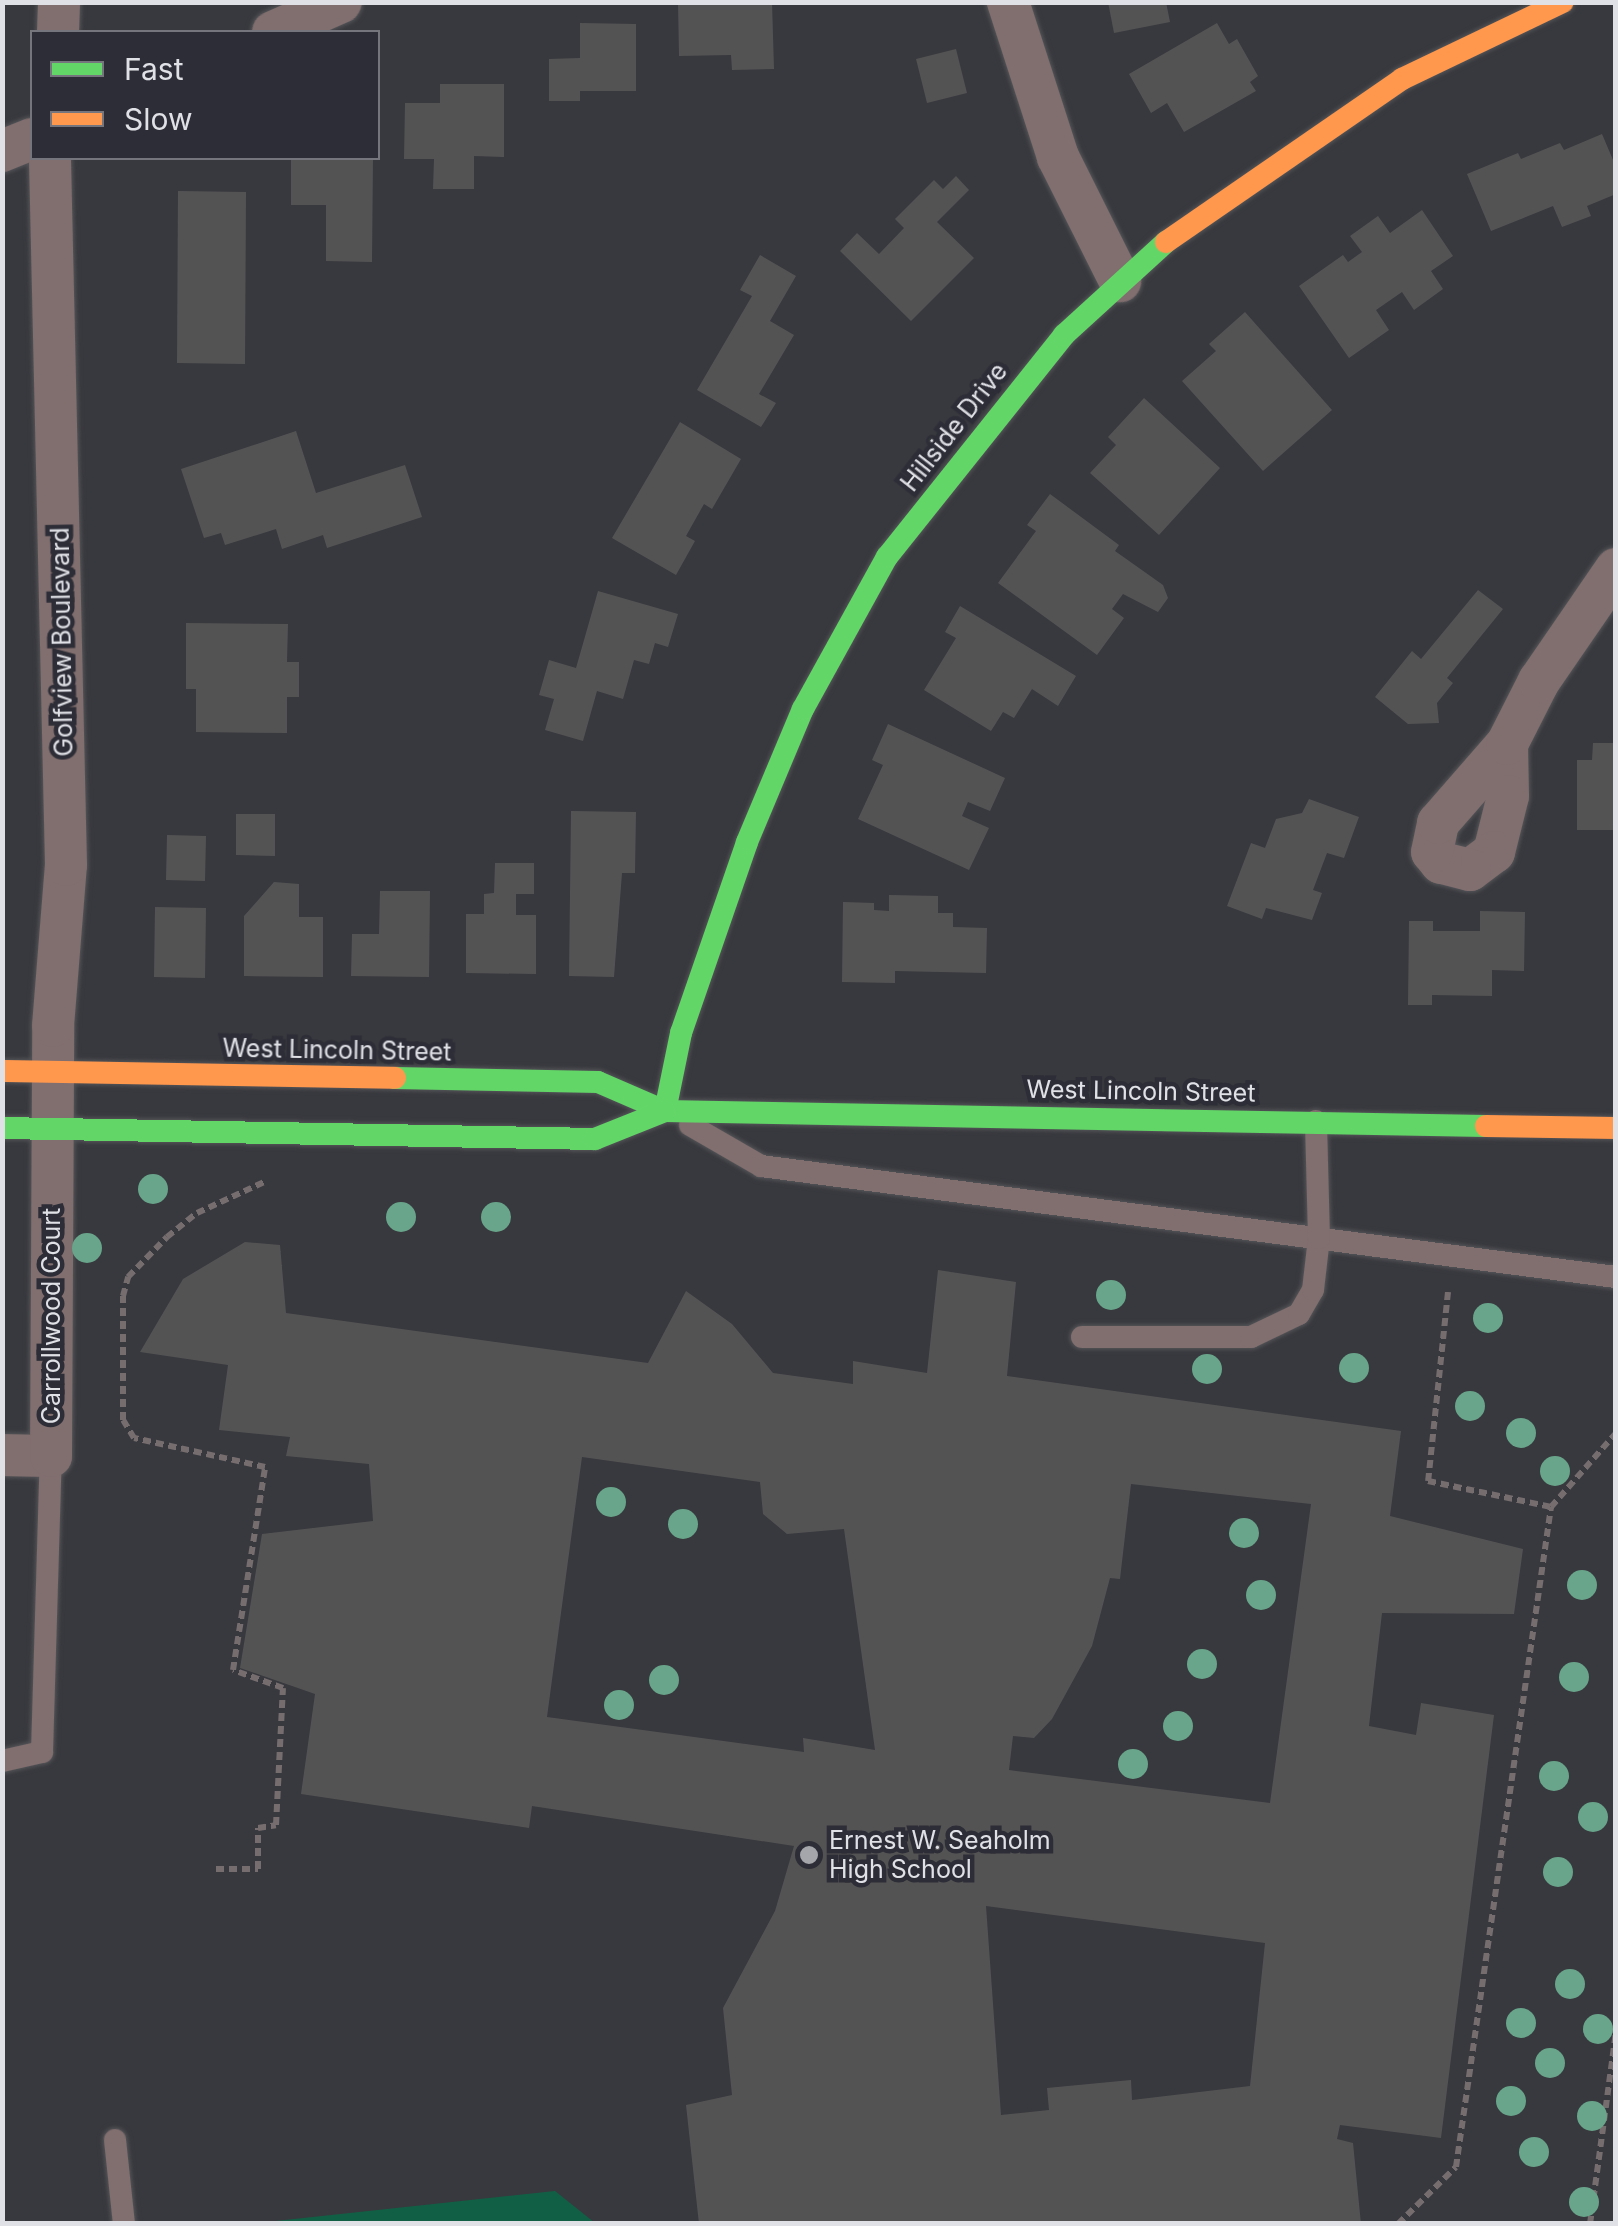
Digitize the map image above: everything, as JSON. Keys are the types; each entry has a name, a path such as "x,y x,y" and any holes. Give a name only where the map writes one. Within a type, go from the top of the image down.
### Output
{"street":[{"path":"58,30 59,2"},
{"path":"277,30 340,2"},
{"path":"1008,2 1058,157 1120,281"},
{"name":"Hillside Drive","path":"665,1111 681,1033 748,842 846,624 887,557 984,430 1120,281 1246,179 1402,80 1563,2"},
{"path":"2,151 30,140"},
{"name":"Golfview Boulevard","path":"50,160 66,745 52,1127"},
{"path":"1507,744 1540,681 1616,569"},
{"name":"West Lincoln Street","path":"2,1071 598,1082 665,1111 1616,1128"},
{"name":"West Lincoln Street","path":"2,1128 595,1139 665,1111"},
{"name":"Carrollwood Court","path":"2,1455 51,1456 52,1127"}],"lane":[{"path":"665,1111 761,1166 1616,1277"},
{"path":"1082,1337 1272,1332 1299,1314 1312,1290 1319,1238 1316,1121"},
{"path":"2,1761 42,1752 51,1456"},
{"path":"115,2140 124,2224"}],"path":[{"path":"216,1870 258,1869 258,1828 276,1825 283,1688 234,1670 265,1467 134,1438 124,1420 123,1296 128,1277 197,1212 278,1174"},
{"path":"1448,1292 1428,1481 1551,1507"},
{"path":"1398,2224 1456,2167 1551,1507 1616,1433"},
{"path":"1590,2224 1616,2031"}],"green space":[{"path":"555,2191 595,2223 257,2223"}],"building":[{"path":"678,2 772,2 774,69 732,70 731,55 679,56"},
{"path":"1108,2 1166,2 1170,22 1114,33"},
{"path":"580,23 636,24 636,91 580,91 580,101 549,101 549,59 580,58"},
{"path":"1217,23 1229,44 1237,39 1258,76 1250,82 1256,91 1184,132 1167,103 1151,113 1129,74"},
{"path":"956,49 967,93 927,103 916,59"},
{"path":"440,84 504,84 504,157 474,156 474,189 433,189 434,159 404,159 405,103 440,103"},
{"path":"1602,134 1616,167 1616,194 1587,206 1591,216 1562,227 1553,206 1491,231 1467,174 1518,153 1521,159 1560,143 1564,150"},
{"path":"291,160 373,160 372,262 326,261 326,205 291,205"},
{"path":"956,176 969,190 937,222 974,258 911,321 840,251 857,233 879,254 904,228 895,219 934,180 943,189"},
{"path":"178,191 246,192 245,364 177,363"},
{"path":"1422,210 1453,256 1431,271 1443,289 1414,310 1402,292 1376,310 1389,330 1349,358 1299,286 1343,255 1348,262 1362,252 1350,236 1378,216 1390,233"},
{"path":"760,255 796,276 770,321 794,335 759,394 776,403 761,427 697,390 752,296 740,290"},
{"path":"1245,312 1332,410 1263,471 1182,381 1216,351 1209,344"},
{"path":"1144,398 1220,468 1159,535 1090,473 1116,445 1108,437"},
{"path":"680,422 741,459 712,509 704,504 686,536 695,541 676,575 612,538"},
{"path":"296,431 316,493 405,465 422,517 327,548 323,535 282,549 276,529 225,545 221,533 204,538 181,469"},
{"path":"1050,494 1119,545 1115,551 1163,585 1168,598 1158,612 1123,594 1112,609 1124,618 1097,655 998,583 1036,531 1027,525"},
{"path":"1478,590 1503,609 1447,678 1453,683 1437,703 1439,723 1408,724 1375,697 1412,651 1421,659"},
{"path":"598,591 678,614 668,647 655,643 649,664 634,660 623,699 597,691 583,741 545,730 554,699 539,695 549,660 576,668"},
{"path":"960,606 1076,676 1058,706 1032,689 1014,718 1003,712 991,731 924,690 956,638 945,632"},
{"path":"186,623 288,624 287,662 299,662 299,697 287,697 287,733 196,732 196,689 186,689"},
{"path":"888,724 1005,778 990,811 968,802 962,816 989,828 969,870 858,819 883,765 872,760"},
{"path":"1593,743 1616,743 1616,830 1577,830 1577,760 1592,760"},
{"path":"1309,799 1359,817 1344,858 1327,853 1313,890 1322,893 1312,920 1266,908 1262,919 1227,906 1251,843 1265,848 1276,819 1302,813"},
{"path":"571,811 636,812 635,873 622,873 614,977 569,976"},
{"path":"236,814 275,814 275,856 236,855"},
{"path":"167,835 206,836 205,881 166,880"},
{"path":"495,863 534,863 534,894 516,894 516,915 536,915 536,974 466,973 466,914 484,914 484,894 494,893"},
{"path":"274,882 299,884 299,917 323,917 323,977 244,976 244,916"},
{"path":"380,891 430,891 429,977 351,976 352,934 379,934"},
{"path":"889,895 938,896 938,913 953,913 953,927 987,928 986,973 895,971 895,983 842,982 843,902 874,903 874,910 889,911"},
{"path":"155,907 206,908 205,978 154,977"},
{"path":"1480,911 1525,912 1524,971 1492,970 1492,996 1432,995 1432,1005 1408,1005 1409,921 1433,921 1433,931 1480,931"},
{"path":"245,1242 280,1245 286,1313 648,1363 686,1291 732,1324 773,1373 853,1384 853,1361 927,1373 938,1270 1016,1282 1007,1376 1401,1431 1390,1516 1523,1549 1514,1614 1382,1613 1369,1726 1416,1735 1421,1703 1494,1715 1441,2138 1340,2125 1337,2139 1353,2143 1361,2224 699,2224 686,2105 732,2095 723,2008 775,1911 794,1846 532,1806 529,1828 301,1794 315,1694 240,1668 262,1534 373,1521 369,1464 286,1456 290,1437 219,1430 228,1365 140,1352 183,1279","holes":["582,1457 760,1482 763,1514 787,1534 844,1529 875,1750 803,1738 804,1752 547,1717","1131,1484 1311,1504 1270,1803 1009,1770 1013,1736 1034,1738 1052,1719 1092,1646 1110,1578 1120,1579","986,1906 1265,1943 1250,2086 1132,2100 1131,2080 1047,2088 1049,2110 1001,2115"]}],"traffic: fast":[{"path":"665,1111 681,1033 747,842 803,709 887,557 1064,335 1166,242"},
{"path":"395,1078 598,1082 665,1111 1486,1126"},
{"path":"2,1128 595,1139 665,1111"}],"traffic: slow":[{"path":"1166,242 1402,79 1563,2"},
{"path":"2,1071 395,1078"},
{"path":"1486,1126 1616,1128"}],"place":[{"name":"Ernest W. Seaholm High School","path":"809,1855"}]}
